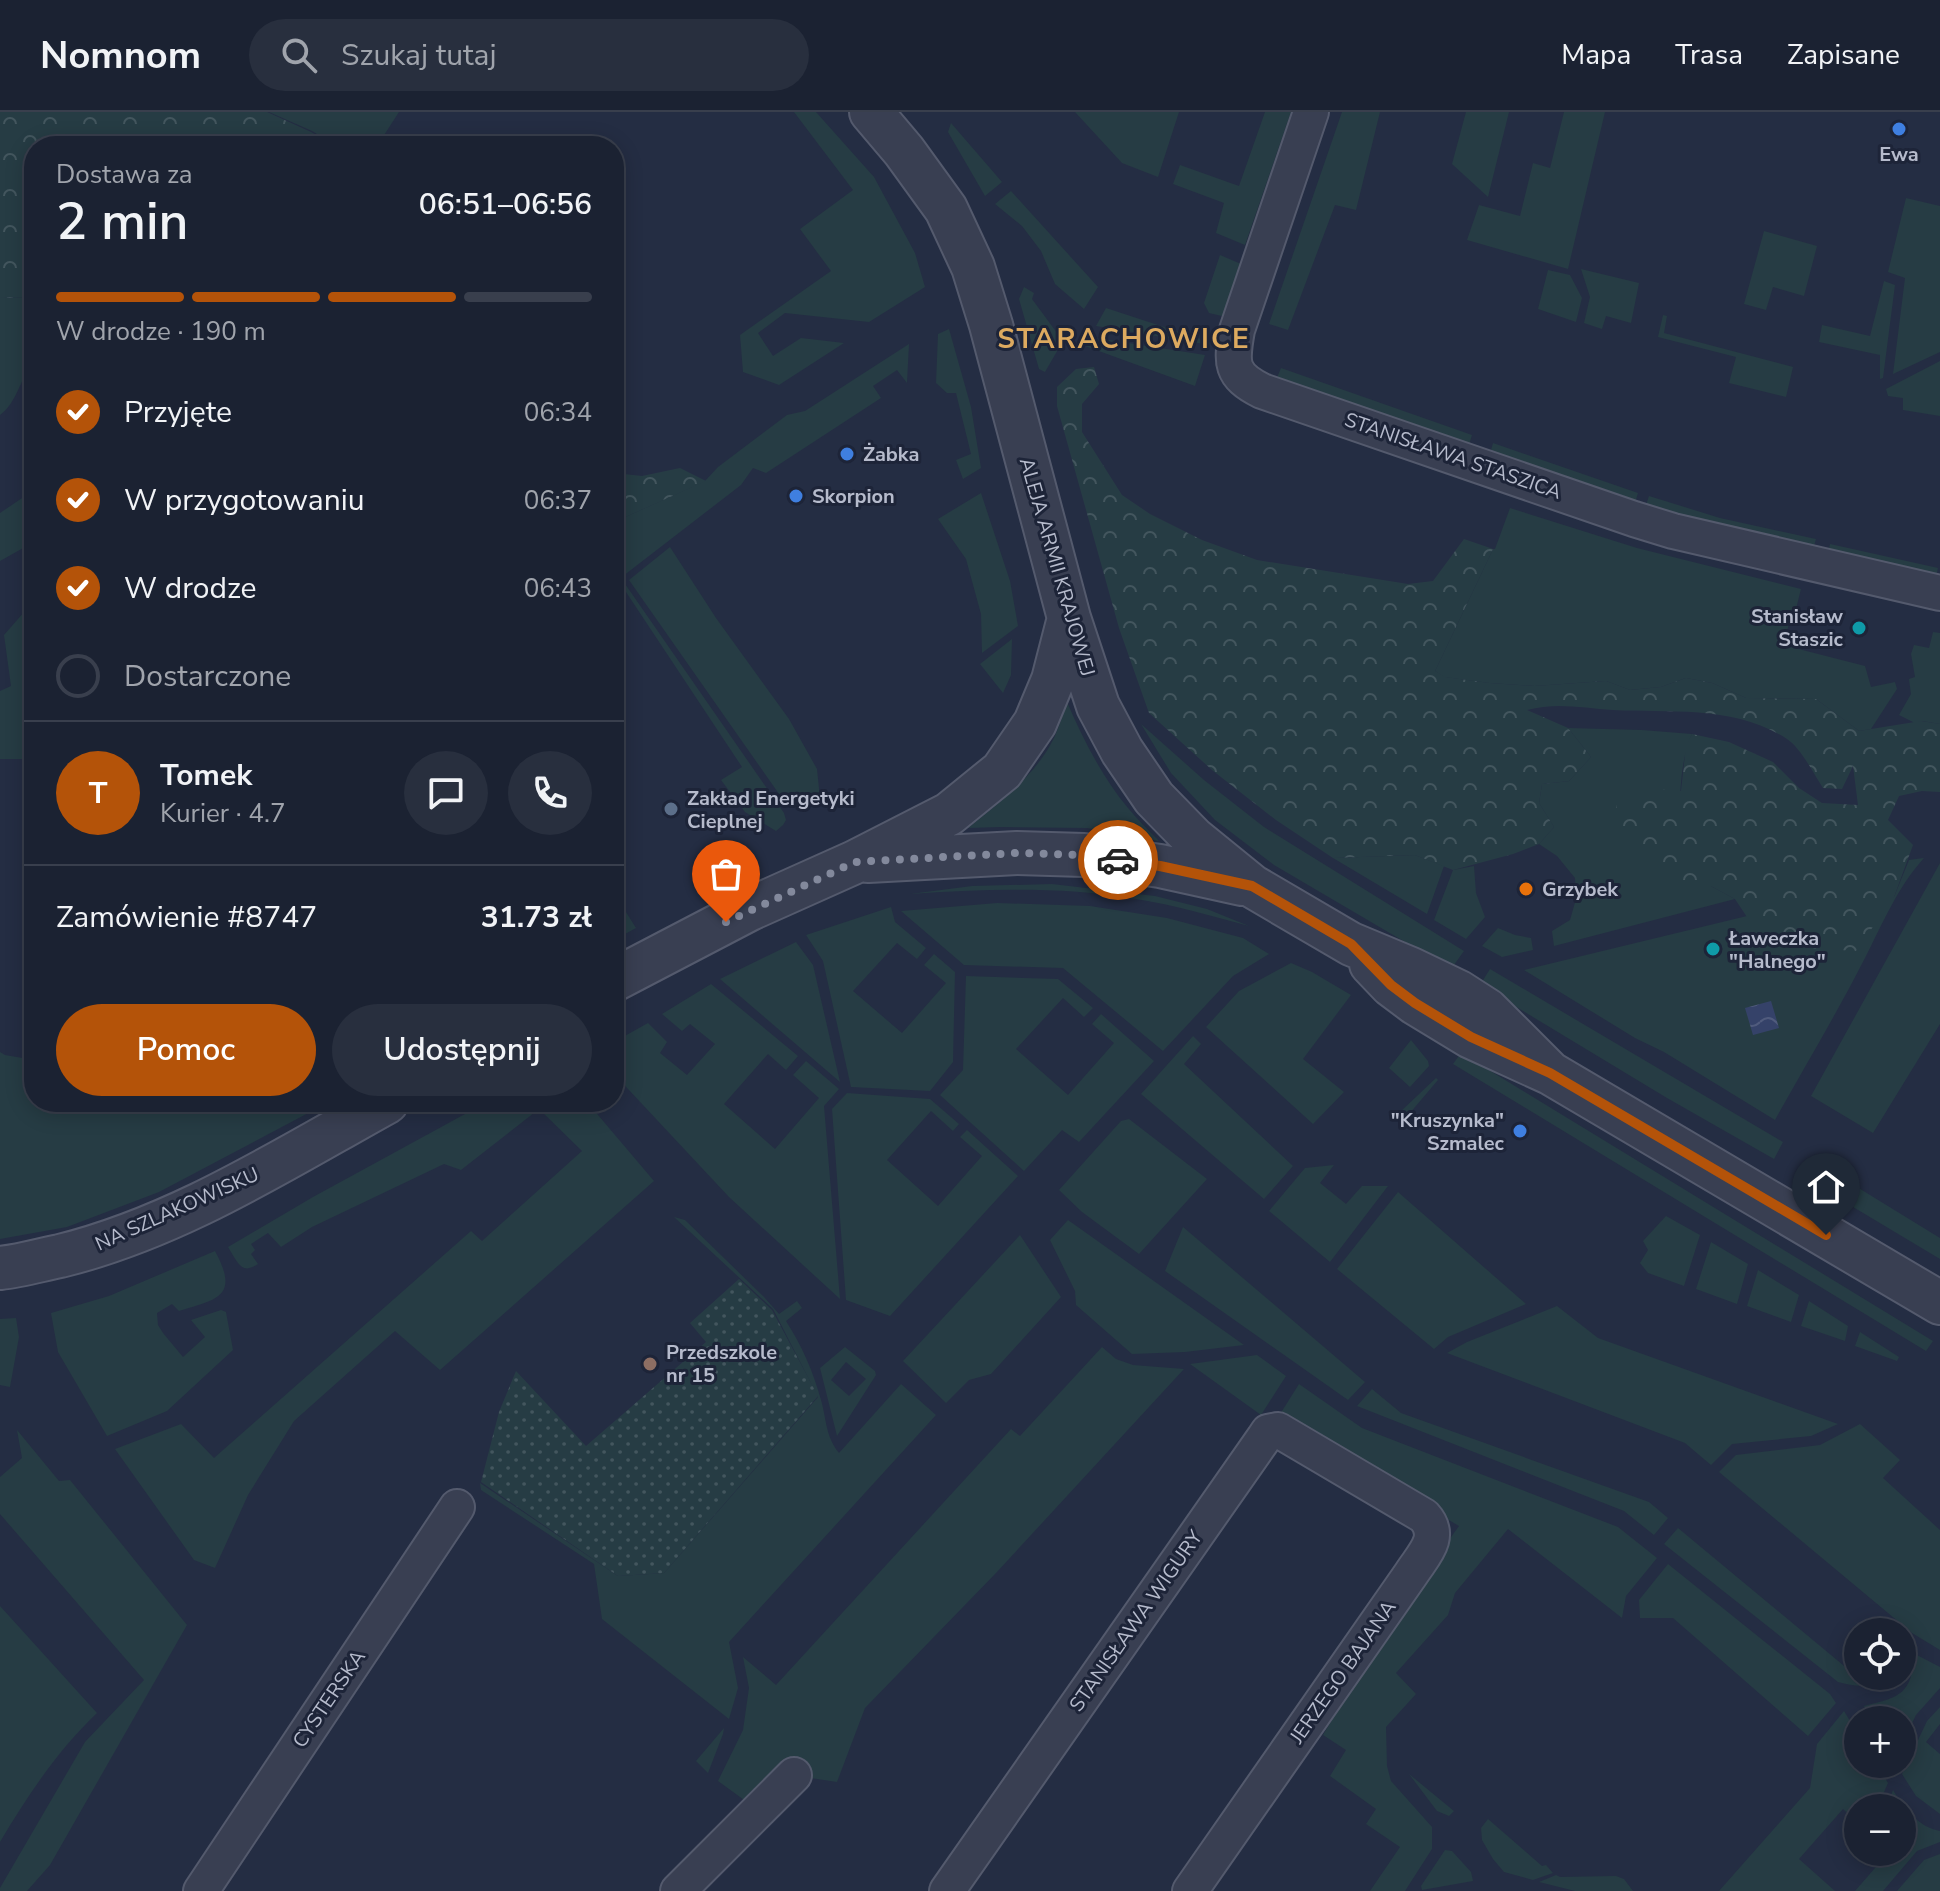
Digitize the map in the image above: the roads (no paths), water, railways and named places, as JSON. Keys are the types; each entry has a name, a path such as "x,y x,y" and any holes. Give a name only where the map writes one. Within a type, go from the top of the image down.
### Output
{"street":[{"name":"ALEJA ARMII KRAJOWEJ","path":"871,112 946,209 973,267 1069,618 1098,706 1122,751 1154,798 1193,838 1252,886 1351,944 1459,992 1487,1010 1550,1073 1940,1303"},
{"name":"STANISŁAWA STASZICA","path":"1311,112 1237,330 1233,356 1240,377 1249,385 1673,531 1940,593"},
{"path":"624,975 750,909 855,862 949,814 1002,771 1035,723 1053,680 1069,618"},
{"path":"855,862 1017,853 1084,855 1160,866 1252,886"},
{"name":"NA SZLAKOWISKU","path":"0,1268 86,1249 134,1233 239,1185 369,1112"},
{"name":"STANISŁAWA WIGURY","path":"947,1891 1268,1432 1278,1430 1356,1475"},
{"name":"JERZEGO BAJANA","path":"1190,1891 1411,1574 1432,1539 1434,1532 1424,1516 1356,1475"},
{"name":"CYSTERSKA","path":"201,1891 457,1507"},
{"path":"678,1891 794,1775"}],"water":[{"path":"1771,1001 1779,1028 1753,1035 1745,1008"}],"place":[{"name":"Ewa","path":"1899,129"},
{"name":"Żabka","path":"847,454"},
{"name":"Skorpion","path":"796,496"},
{"name":"Stanisław Staszic","path":"1859,628"},
{"name":"Zakład Energetyki Cieplnej","path":"671,809"},
{"name":"Grzybek","path":"1526,889"},
{"name":"Ławeczka \"Halnego\"","path":"1713,949"},
{"name":"\"Kruszynka\" Szmalec","path":"1520,1131"},
{"name":"Przedszkole nr 15","path":"650,1364"}],"district":[{"name":"STARACHOWICE","path":"1124,339"}]}
